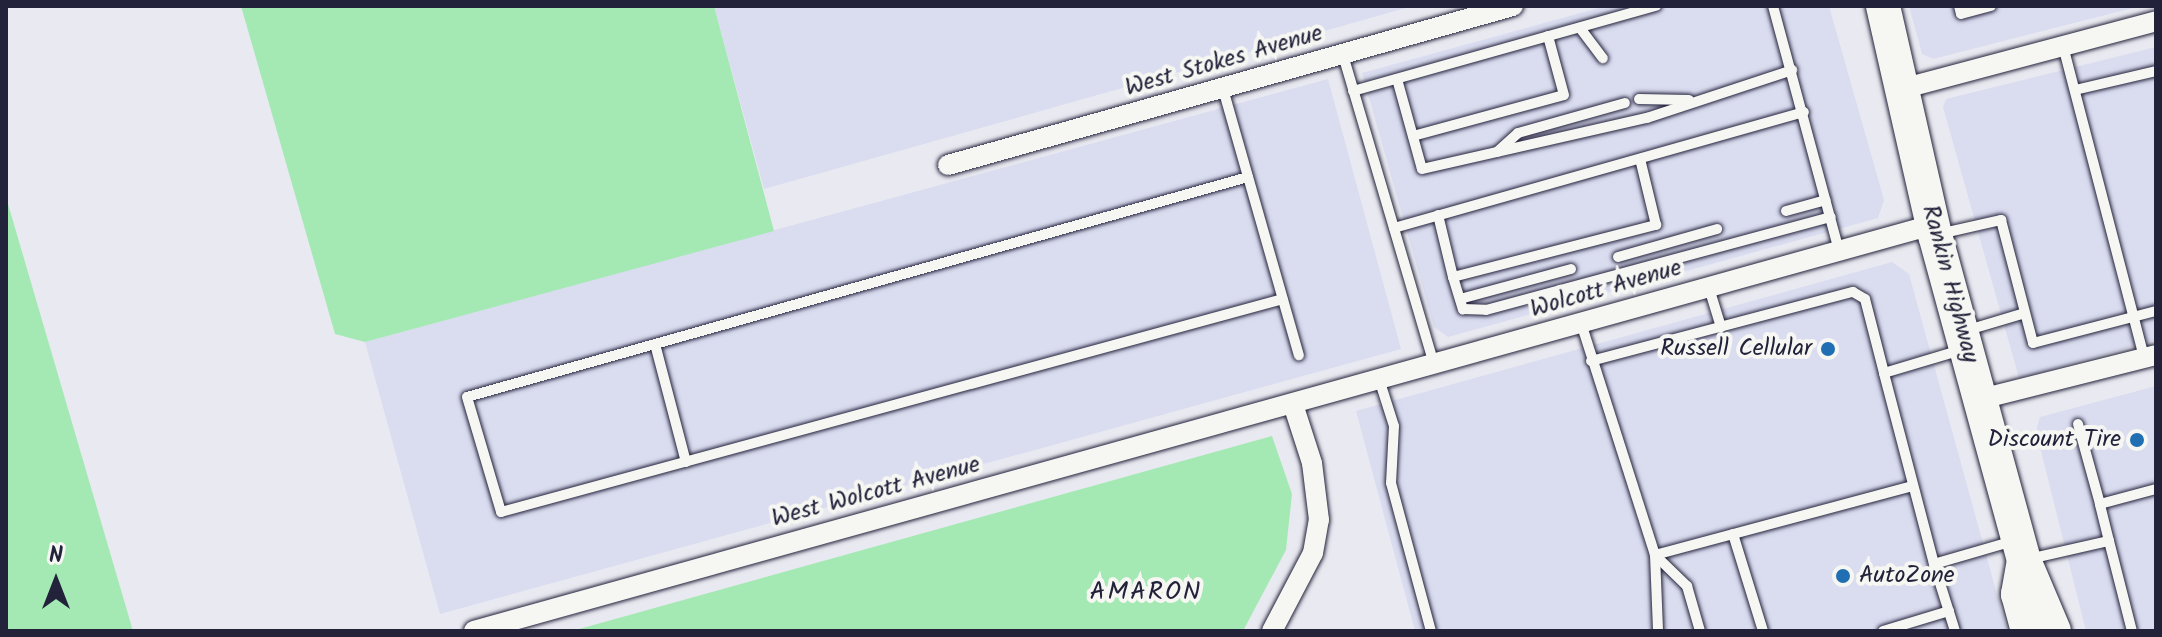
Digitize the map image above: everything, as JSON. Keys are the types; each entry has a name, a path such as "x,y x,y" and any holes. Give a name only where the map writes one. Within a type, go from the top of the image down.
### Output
{"highway":[{"name":"Rankin Highway","path":"1883,6 1905,88 1934,230 2021,550 2054,631"},
{"name":"Rankin Highway","path":"2021,550 2018,594 2028,631"}],"street":[{"name":"West Stokes Avenue","path":"948,165 1513,6"},
{"path":"1905,88 2156,22"},
{"name":"Wolcott Avenue","path":"1293,404 1839,251 1934,230"},
{"path":"1981,399 2150,356"},
{"path":"1272,631 1313,553 1319,520 1312,463 1293,404"},
{"name":"West Wolcott Avenue","path":"474,631 1293,404"}],"lane":[{"path":"1353,91 1656,6"},
{"path":"1773,6 1839,251"},
{"path":"1959,6 1961,14 1991,6"},
{"path":"2151,6 2156,22"},
{"path":"1580,28 1603,58"},
{"path":"1413,136 1564,95 1548,36"},
{"path":"2063,46 2134,316 2150,356"},
{"path":"1343,55 1434,364"},
{"path":"1397,79 1422,169 1495,153 1792,70"},
{"path":"2075,90 2156,71"},
{"path":"1223,89 1299,355"},
{"path":"1639,99 1693,100"},
{"path":"1495,153 1518,133 1625,103"},
{"path":"1394,228 1804,112"},
{"path":"1453,277 1656,225 1640,159"},
{"path":"1248,177 467,397 501,512 1283,299"},
{"path":"1786,211 1826,200"},
{"path":"1438,215 1463,309 1486,310 1831,217"},
{"path":"1934,230 2001,220 2033,343 2156,311"},
{"path":"1618,257 1717,229"},
{"path":"1460,299 1571,269"},
{"path":"1709,288 1721,327"},
{"path":"1591,361 1853,292 1865,299 1934,564 1955,631"},
{"path":"1884,373 2025,313"},
{"path":"1581,323 1655,555 1658,631"},
{"path":"655,344 686,462"},
{"path":"1379,379 1394,426 1391,483 1431,631"},
{"path":"2078,424 2132,631"},
{"path":"1655,555 1913,486"},
{"path":"2100,504 2156,489"},
{"path":"1733,534 1763,631"},
{"path":"1934,564 2021,550 2109,541"},
{"path":"1655,555 1687,586 1700,631"},
{"path":"1883,631 1949,611"}],"shaded area":[{"path":"714,6 1413,6 764,189"},
{"path":"1606,6 1829,6 1884,200 1878,218 1448,337 1434,327 1362,73"},
{"path":"1909,6 2141,6 1933,59 1922,54"},
{"path":"2156,47 2156,340 2019,378 1943,107 1946,99"},
{"path":"1328,79 1401,349 440,614 365,342"},
{"path":"1892,262 1909,274 2007,631 1415,631 1356,411"},
{"path":"2156,386 2156,631 2086,631 2036,431 2040,417"}],"green space":[{"path":"241,6 714,6 774,231 365,342 335,334"},
{"path":"6,197 133,631 6,631"},
{"path":"1272,436 1292,494 1286,550 1243,631 572,631"}],"place":[{"name":"Russell Cellular","path":"1828,349"},
{"name":"Discount Tire","path":"2137,440"},
{"name":"AutoZone","path":"1843,576"}],"district":[{"name":"AMARON","path":"1146,593"}]}
